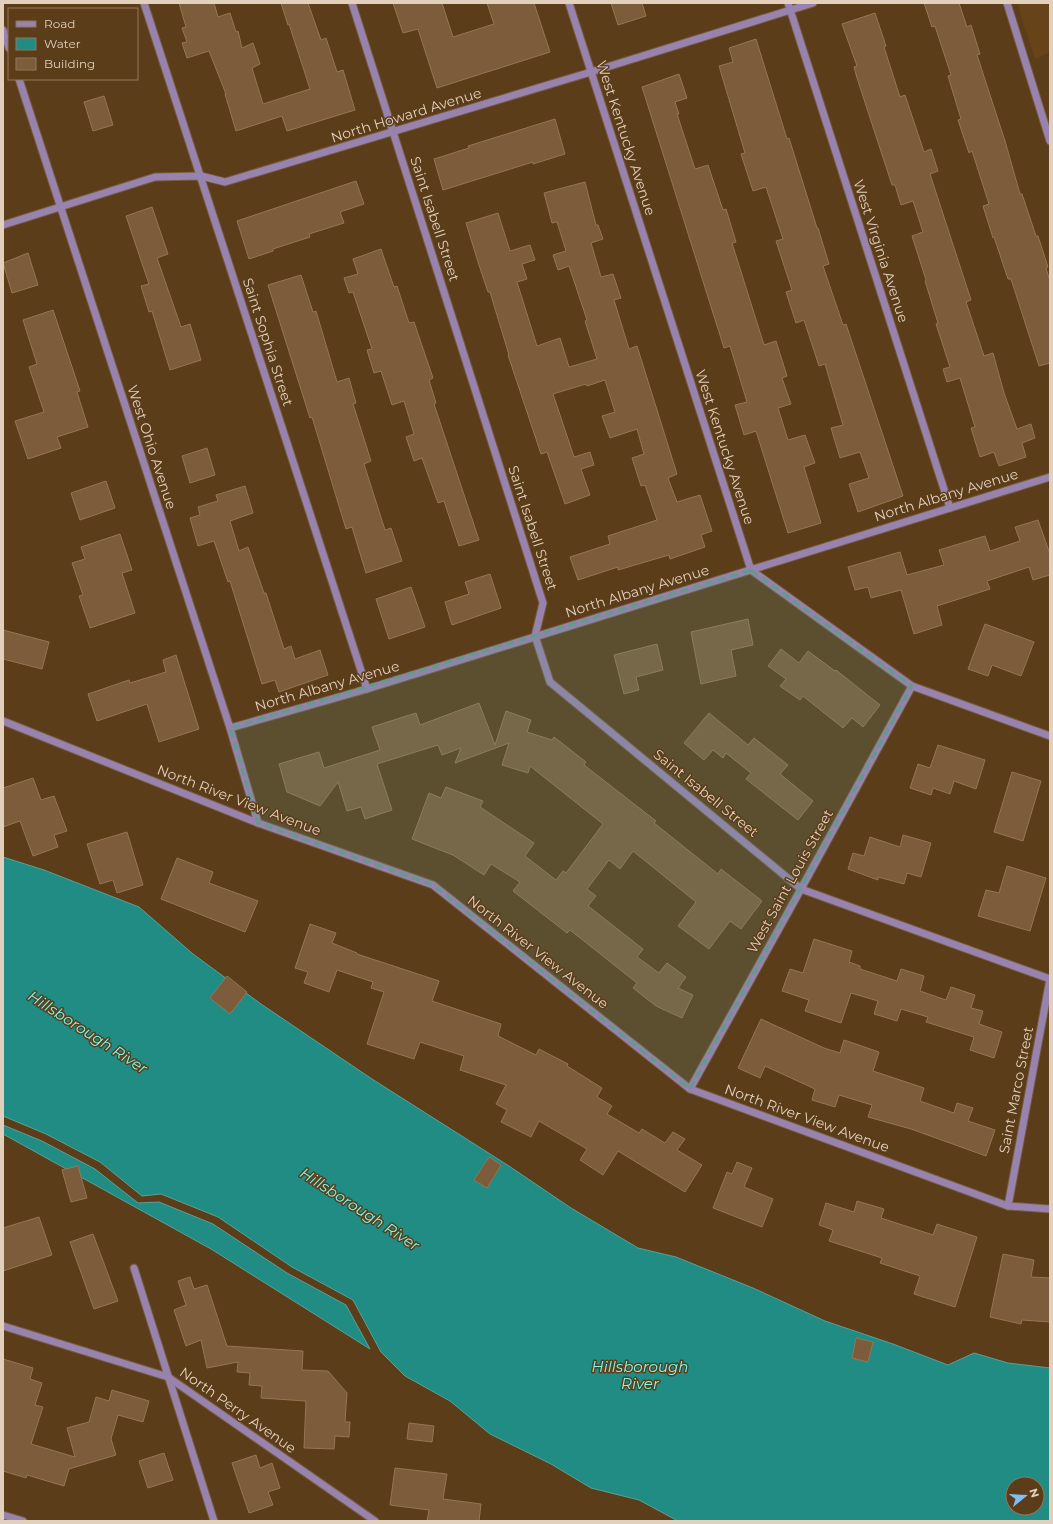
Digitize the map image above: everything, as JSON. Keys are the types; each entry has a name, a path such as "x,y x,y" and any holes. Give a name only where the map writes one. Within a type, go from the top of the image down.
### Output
{"street":[{"name":"Saint Sophia Street","path":"144,3 368,689"},
{"name":"Saint Isabell Street","path":"352,3 543,604 536,636 550,682 801,889 1050,979"},
{"name":"West Kentucky Avenue","path":"569,3 751,570"},
{"name":"North Howard Avenue","path":"3,225 155,177 201,176 225,182 591,72 789,6 813,3"},
{"path":"1007,3 1050,141"},
{"name":"West Virginia Avenue","path":"789,6 950,508"},
{"path":"3,30 8,45"},
{"name":"West Ohio Avenue","path":"19,80 230,728 258,823"},
{"name":"North Albany Avenue","path":"230,728 368,689 1050,477"},
{"path":"751,570 912,686 1050,736"},
{"name":"West Saint Louis Street","path":"690,1089 912,686"},
{"name":"North River View Avenue","path":"3,721 258,823 433,885 690,1089 1008,1206 1050,1209"},
{"name":"Saint Marco Street","path":"1008,1206 1050,979"},
{"path":"134,1268 214,1521"},
{"name":"North Perry Avenue","path":"3,1326 168,1377 376,1521"},
{"path":"3,1515 23,1521"}],"highlighted area":[{"path":"751,570 912,686 690,1089 433,885 258,823 230,728"}],"shaded area":[{"path":"1017,3 1050,3 1050,52 1035,59"}],"water":[{"name":"Hillsborough River","path":"3,857 44,870 139,907 193,954 261,1004 372,1079 509,1166 571,1208 638,1248 676,1257 753,1288 825,1321 893,1344 948,1365 974,1353 1008,1363 1050,1368 1050,1521 678,1521 639,1500 591,1488 551,1464 490,1434 450,1401 405,1376 381,1352 353,1300 292,1267 218,1217 161,1194 142,1196 100,1162 46,1134 3,1116"},
{"path":"3,1125 42,1141 95,1169 138,1203 159,1202 213,1224 287,1273 346,1305 370,1349 211,1249 3,1134"}],"building":[{"path":"179,3 214,3 218,17 230,13 236,32 238,31 242,48 253,43 260,64 252,68 263,104 310,89 281,3 308,3 321,40 326,38 337,72 343,70 355,110 287,131 282,116 236,131 226,94 209,51 187,58 182,43 187,42 182,28 186,27"},
{"path":"393,3 442,3 453,37 494,24 487,3 534,3 550,52 437,88 418,29 403,33"},
{"path":"611,3 642,3 646,16 618,25"},
{"path":"924,3 959,3 967,27 971,25 980,54 977,55 1005,141 1020,194 1022,194 1048,267 1046,268 1050,281 1050,363 1039,366 1011,279 1008,279 994,237 993,238 983,206 989,204 972,151 969,153 958,120 961,119 948,76 951,75 935,26 932,27"},
{"path":"875,13 900,97 905,95 924,152 931,149 938,171 930,174 971,300 966,302 984,356 993,353 1004,393 1017,429 1031,424 1035,438 1022,443 1026,457 999,466 994,452 980,457 971,428 975,427 960,378 947,382 943,369 950,367 936,324 938,323 912,236 923,232 913,201 901,205 895,185 892,185 857,78 854,67 857,66 842,24"},
{"path":"756,39 787,139 789,138 829,264 823,266 843,325 846,324 903,496 858,512 849,484 869,478 860,452 840,458 831,428 843,425 825,364 819,366 804,320 796,323 786,292 792,290 776,241 783,239 766,187 753,191 741,154 745,153 719,66 733,62 729,48"},
{"path":"679,74 687,98 675,102 679,114 677,114 695,169 708,165 723,210 726,209 736,242 732,243 764,345 776,341 787,376 782,378 791,404 778,408 788,440 805,435 815,463 804,467 821,523 788,533 756,431 744,435 735,405 747,402 730,346 724,348 642,87"},
{"path":"104,96 113,125 93,131 84,102"},
{"path":"555,119 565,154 533,164 533,162 443,190 434,159 469,148 468,146"},
{"path":"356,181 364,204 340,212 344,223 309,234 310,237 273,249 273,251 249,259 237,221"},
{"path":"585,182 596,225 598,225 603,239 591,243 601,277 613,274 621,298 614,300 629,349 637,346 677,474 668,478 677,502 700,495 712,531 701,535 705,547 670,559 669,555 618,570 618,567 578,580 570,557 610,544 608,536 657,520 645,485 641,486 632,458 644,454 637,429 610,438 602,416 615,412 605,380 553,394 574,457 590,452 594,465 581,469 590,495 565,504 547,452 541,454 508,355 490,292 488,292 466,223 498,213 510,251 530,245 535,260 522,264 527,279 517,282 537,346 560,338 569,367 597,359 585,321 587,320 569,266 558,270 553,255 566,251 557,222 552,223 544,193"},
{"path":"152,207 168,254 157,258 181,327 190,324 201,360 170,370 152,311 149,312 141,286 149,284 126,216"},
{"path":"381,249 394,287 397,286 409,323 414,322 433,378 429,380 436,403 434,404 479,540 459,546 444,501 438,503 422,458 414,461 406,437 414,434 404,401 392,405 381,371 374,373 367,350 372,349 353,292 349,293 344,278 358,274 353,259"},
{"path":"28,253 38,285 12,293 3,263"},
{"path":"301,275 313,312 316,311 337,382 349,378 356,403 353,404 371,461 364,464 385,530 391,528 402,561 366,573 352,527 346,529 312,417 310,418 268,285"},
{"path":"53,310 80,391 77,392 88,427 57,437 61,448 28,459 15,421 44,412 29,367 37,364 23,320"},
{"path":"207,448 215,475 190,483 182,456"},
{"path":"106,481 115,508 80,520 71,493"},
{"path":"245,486 253,513 230,521 239,551 248,547 264,593 266,593 284,649 291,646 295,659 320,650 328,675 279,692 275,680 262,684 230,581 228,582 214,541 198,546 190,518 200,515 198,507 218,501 216,495"},
{"path":"1038,520 1050,554 1050,575 1033,580 1029,567 987,581 990,589 937,606 942,625 914,634 901,590 871,598 868,587 855,590 848,567 900,552 907,575 944,565 939,550 985,536 990,551 1020,541 1015,527"},
{"path":"120,534 132,570 122,573 135,613 90,628 79,596 83,595 72,563 85,559 81,547"},
{"path":"490,574 501,608 452,625 445,602 469,594 465,582"},
{"path":"411,587 425,627 389,639 376,599"},
{"path":"748,619 753,645 731,650 736,676 701,684 691,632"},
{"path":"985,624 1034,642 1021,676 992,665 988,676 968,669"},
{"path":"3,630 49,642 42,669 3,659"},
{"path":"657,644 663,670 636,677 639,690 624,694 614,655"},
{"path":"781,649 799,663 808,651 835,671 836,670 880,705 863,727 852,718 843,728 803,696 800,700 780,686 786,679 768,666"},
{"path":"176,655 199,729 159,742 147,704 97,721 88,694 129,680 130,683 166,672 163,660"},
{"path":"479,703 495,745 506,711 531,720 527,732 552,740 554,737 586,762 584,765 656,821 654,823 718,874 721,869 762,901 741,929 730,921 709,949 678,926 696,902 633,851 620,869 609,860 587,889 596,896 588,906 643,949 637,957 659,973 667,963 686,977 678,988 693,995 682,1018 656,1006 633,988 637,983 570,930 567,933 513,891 520,882 491,864 484,875 453,855 412,839 429,793 441,798 446,787 483,801 480,807 534,843 525,856 556,880 563,871 566,873 603,824 530,766 528,773 502,765 509,743 455,763 461,748 442,755 438,745 377,764 392,810 365,819 361,807 347,811 338,782 320,806 287,792 279,764 319,752 324,768 380,750 372,727 416,713 420,725"},
{"path":"709,713 748,745 754,738 788,765 780,774 813,801 798,820 746,779 751,773 726,753 723,758 713,750 704,760 684,743"},
{"path":"938,745 985,760 976,789 954,781 950,794 933,788 931,795 910,788 918,764 930,768"},
{"path":"1012,772 1041,781 1023,841 994,832"},
{"path":"33,778 41,800 54,796 67,831 54,835 58,847 33,856 20,821 3,827 3,788"},
{"path":"127,832 143,885 117,893 113,880 100,884 87,844"},
{"path":"903,835 931,843 921,877 907,873 904,884 878,877 878,880 848,869 853,853 864,856 870,837 900,847"},
{"path":"177,858 213,872 209,883 258,901 245,932 161,899"},
{"path":"1007,866 1046,878 1030,931 978,916 986,890 999,893"},
{"path":"310,924 336,933 332,943 357,954 439,981 432,1001 501,1024 498,1036 536,1055 539,1049 568,1064 567,1066 602,1088 597,1097 612,1106 607,1114 639,1133 642,1129 665,1143 673,1132 685,1139 677,1150 702,1165 685,1192 618,1151 603,1175 580,1160 587,1149 539,1121 531,1137 501,1122 507,1110 496,1104 506,1085 460,1070 464,1056 420,1042 414,1059 367,1044 384,992 371,988 373,982 337,970 329,992 304,983 308,972 295,968"},
{"path":"814,939 852,951 849,962 860,966 860,969 897,981 901,969 924,976 920,991 946,1000 951,987 975,995 971,1008 983,1011 979,1024 1002,1032 994,1058 970,1050 974,1037 926,1022 928,1017 901,1009 897,1021 874,1014 878,1001 851,993 841,1023 805,1011 809,1000 782,991 790,969 803,973"},
{"path":"227,976 247,992 230,1014 210,998"},
{"path":"761,1019 824,1048 840,1053 844,1040 879,1052 873,1071 924,1088 920,1101 954,1113 957,1103 973,1108 968,1121 995,1130 986,1156 911,1129 868,1117 872,1105 839,1095 835,1107 812,1100 815,1089 765,1066 760,1078 738,1068"},
{"path":"489,1157 501,1165 487,1188 474,1180"},
{"path":"737,1162 752,1168 744,1187 773,1199 762,1227 713,1208 727,1172 732,1174"},
{"path":"78,1166 87,1198 71,1202 62,1170"},
{"path":"857,1201 884,1209 881,1218 933,1235 937,1224 977,1237 955,1307 914,1294 920,1276 880,1263 882,1258 829,1241 833,1230 819,1225 826,1203 854,1212"},
{"path":"39,1217 52,1255 3,1271 3,1228"},
{"path":"93,1234 118,1301 94,1309 70,1242"},
{"path":"1003,1254 1034,1260 1031,1277 1050,1278 1050,1322 1022,1320 1021,1324 990,1317"},
{"path":"190,1277 194,1289 207,1285 227,1346 303,1351 302,1370 328,1371 347,1393 345,1422 350,1422 349,1437 335,1436 334,1449 304,1448 306,1401 261,1398 262,1386 249,1385 250,1373 237,1372 238,1362 207,1368 201,1340 186,1346 174,1310 186,1305 178,1281"},
{"path":"856,1338 873,1342 868,1362 852,1358"},
{"path":"3,1359 33,1368 30,1379 42,1383 35,1405 43,1407 31,1444 75,1457 67,1428 89,1422 96,1397 109,1401 112,1390 149,1401 143,1422 118,1415 111,1439 116,1455 69,1469 64,1486 27,1475 26,1478 3,1471"},
{"path":"409,1423 434,1426 432,1442 407,1439"},
{"path":"164,1453 173,1480 148,1488 139,1461"},
{"path":"256,1455 260,1468 272,1463 280,1488 268,1492 273,1505 249,1513 232,1463"},
{"path":"395,1468 447,1474 443,1499 481,1504 479,1521 427,1521 429,1510 390,1505"}]}
